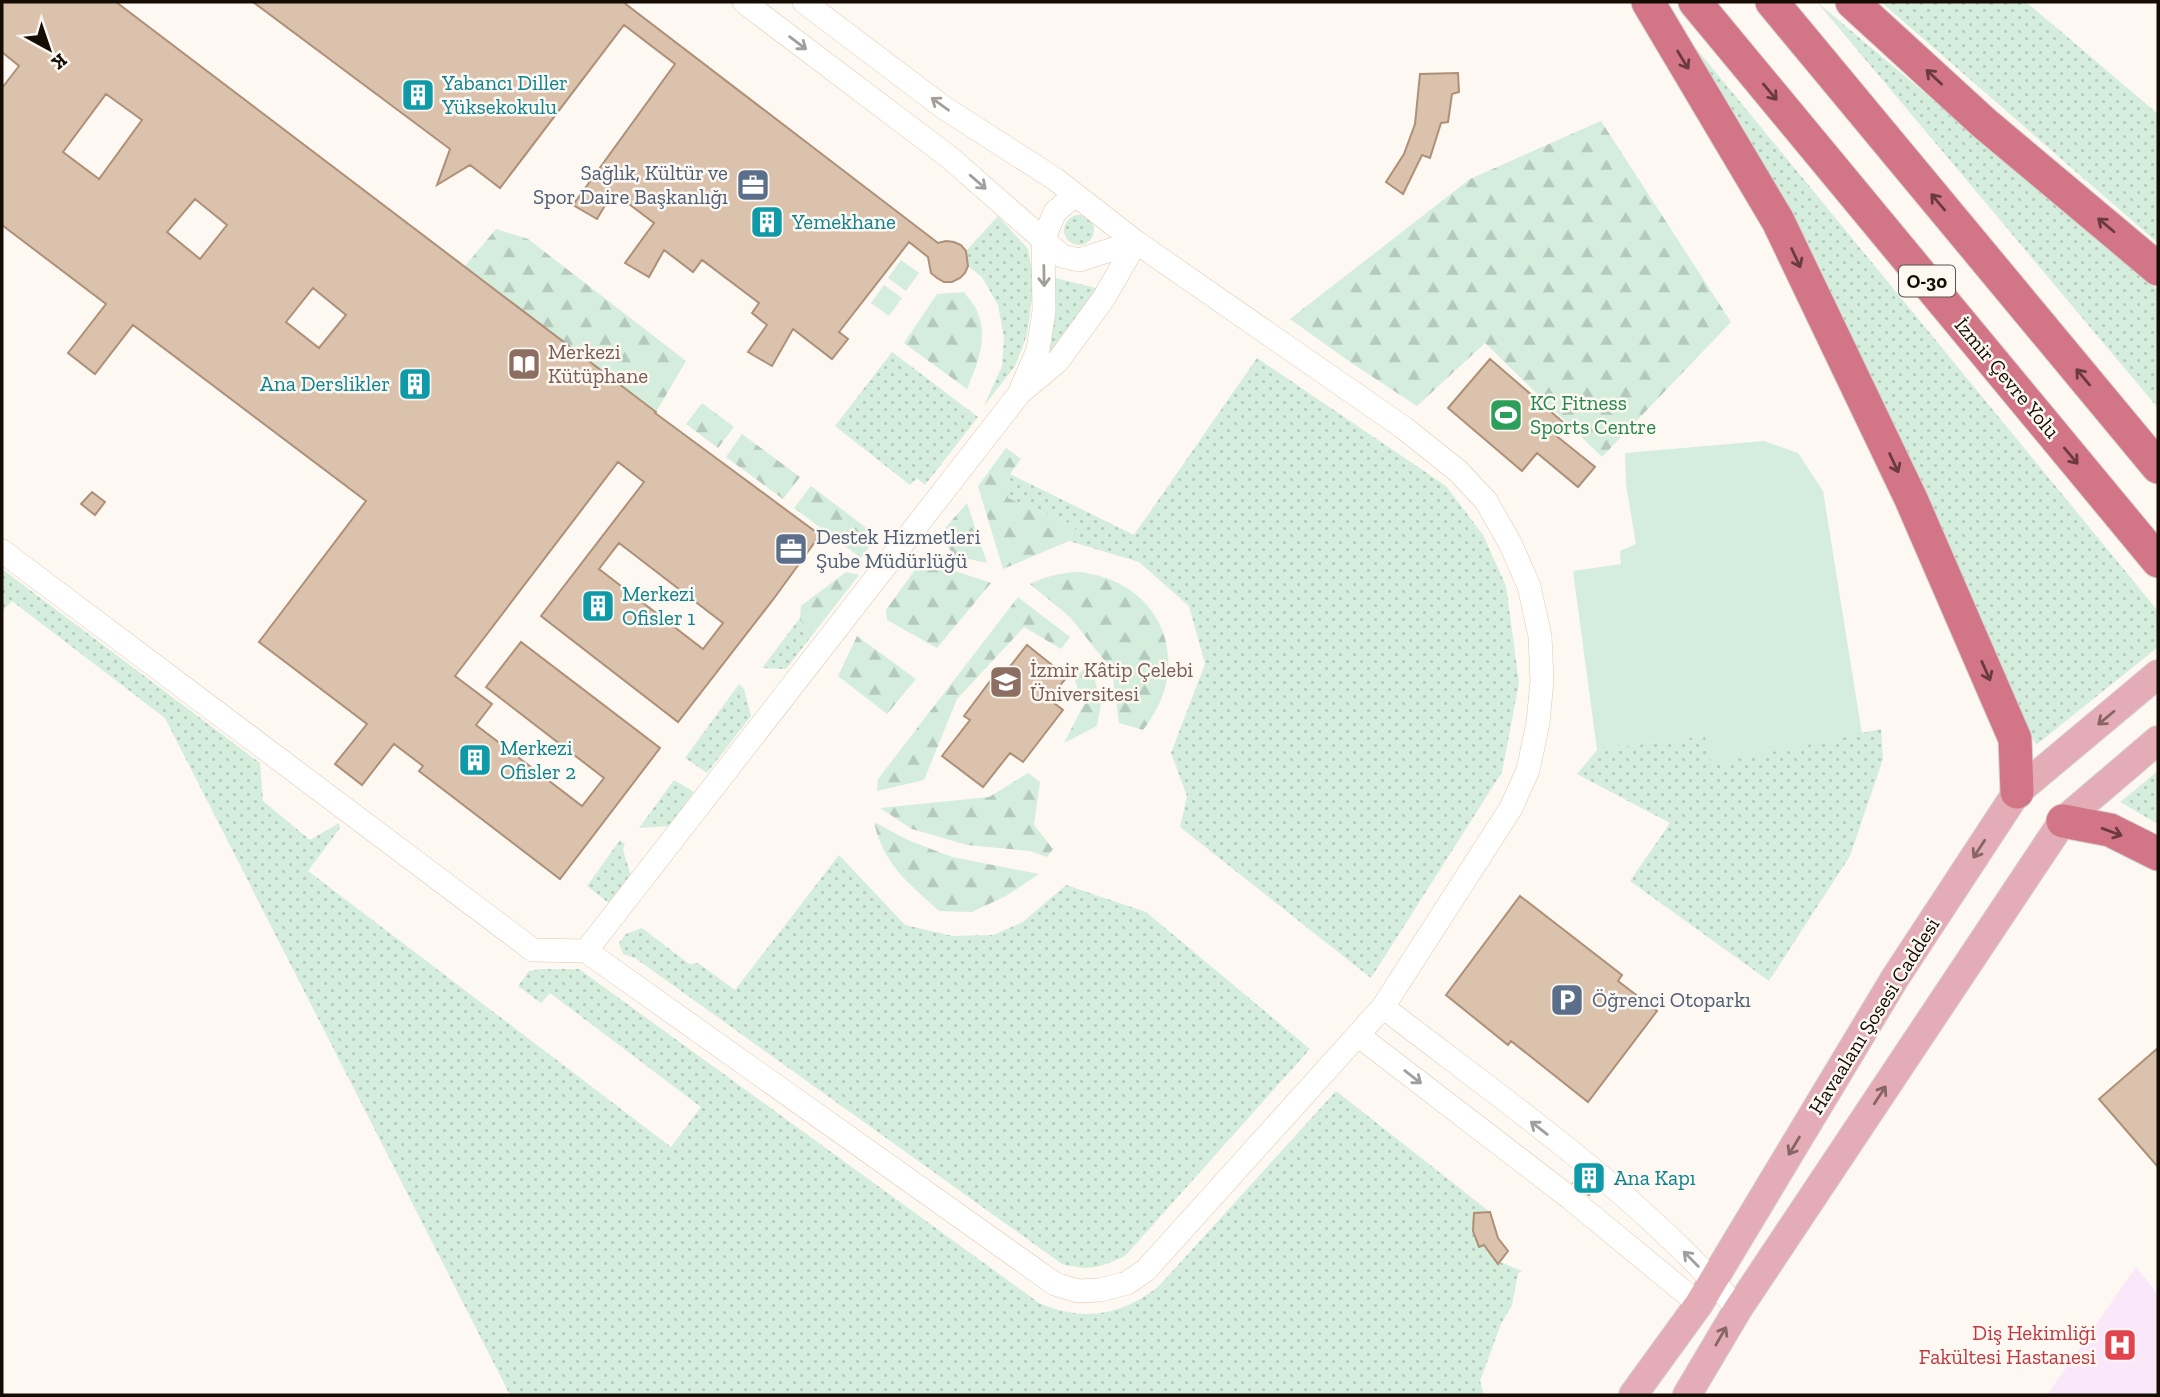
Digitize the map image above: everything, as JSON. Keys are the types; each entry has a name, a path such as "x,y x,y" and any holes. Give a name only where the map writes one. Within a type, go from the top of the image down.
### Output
{"highway":[{"path":"1648,2 1778,221 1911,499 2015,739 2017,792"},
{"name":"İzmir Çevre Yolu","path":"1695,2 2158,561"},
{"name":"O-30","path":"1772,2 2158,467"},
{"path":"1852,2 1984,123 2158,269"},
{"path":"2063,821 2110,830 2158,854"}],"main road":[{"name":"Havaalanı Şosesi Caddesi","path":"1633,1395 1706,1292 1895,978 2017,792 2158,674"},
{"path":"1687,1395 1738,1309 2063,821 2158,740"}],"street":[{"path":"744,2 950,157 1062,256 1079,260 1136,242"},
{"path":"2,551 533,950 586,951 1055,1284 1078,1291 1100,1290 1127,1283 1146,1270 1383,1007 1511,808 1528,770 1538,723 1542,681 1540,636 1529,586 1510,542 1486,501 1458,471 1405,428 1136,242 1055,179 943,107 804,2"},
{"path":"1019,394 1038,349 1044,312 1044,240 1055,212 1075,195"},
{"path":"586,951 1019,394 1058,361 1104,299 1136,242"},
{"path":"1383,1007 1592,1169 1661,1228 1706,1292"},
{"path":"1359,1036 1570,1198 1706,1292 1738,1309"}],"shaded area":[{"name":"Diş Hekimliği Fakültesi Hastanesi","path":"2136,1267 2158,1295 2158,1395 2047,1395"}],"green space":[{"path":"1817,2 2158,290 2158,408"},
{"path":"1881,2 2026,2 2158,114 2158,243"},
{"path":"1691,42 2158,611 2158,647 2036,745 1817,261"},
{"path":"1601,121 1731,322 1602,457 1485,343 1417,406 1290,319 1470,179"},
{"path":"1079,215 1090,219 1094,230 1090,241 1079,245 1068,241 1064,230 1068,219"},
{"path":"998,216 1028,249 1034,283 1027,335 1015,366 984,406 1002,366 1004,337 998,305 982,277 968,266 966,251"},
{"path":"496,229 528,239 686,361 656,412 465,266"},
{"path":"901,260 919,273 906,291 888,278"},
{"path":"1051,277 1100,289 1044,366"},
{"path":"884,285 902,298 889,316 871,303"},
{"path":"964,292 976,309 982,331 980,351 967,389 904,343 937,294"},
{"path":"892,352 978,417 925,485 917,478 910,485 835,426"},
{"path":"1257,358 1446,486 1483,535 1506,586 1519,683 1502,772 1371,978 1180,827 1187,796 1171,753 1205,664 1189,606 1139,562 1069,541 1076,526 1008,498 1010,474 1134,535"},
{"path":"702,403 734,427 718,448 686,424"},
{"path":"742,434 800,477 783,499 726,457"},
{"path":"1764,441 1798,453 1823,491 1862,734 1712,764 1705,736 1597,750 1573,571 1621,564 1620,551 1636,544 1626,484 1625,453"},
{"path":"1006,448 1021,459 1010,474 1008,498 1076,526 1069,541 1003,569 978,486"},
{"path":"811,486 877,536 861,558 794,508"},
{"path":"967,503 987,563 955,556 939,535"},
{"path":"922,560 991,583 937,648 887,620 886,610"},
{"path":"2,569 260,763 263,801 310,840 339,823 340,828 308,871 671,1147 701,1107 550,993 541,1003 518,986 529,971 579,969 1039,1303 1071,1313 1086,1314 1116,1310 1145,1296 1159,1286 1336,1091 1490,1212 1474,1214 1473,1231 1479,1247 1484,1245 1498,1264 1500,1262 1522,1271 1518,1273 1512,1305 1501,1324 1480,1381 1484,1395 510,1395 165,718 12,601 2,611"},
{"path":"846,572 859,575 810,638 800,618 801,606"},
{"path":"1078,572 1107,578 1131,591 1149,608 1162,629 1168,653 1167,679 1159,705 1143,730 1119,723 1112,670 1070,617 1030,584 1053,575"},
{"path":"1018,597 1070,637 1061,649 1024,627 957,699 924,780 877,791 878,779"},
{"path":"800,618 810,638 786,669 762,668"},
{"path":"857,636 916,679 887,714 838,676"},
{"path":"1090,663 1101,703 1097,726 1064,743 1084,704 1074,678"},
{"path":"739,684 744,689 751,716 707,773 685,758"},
{"path":"1881,729 1883,759 1850,856 1769,981 1630,881 1670,823 1577,774 1597,750 1705,736 1712,763"},
{"path":"2158,771 2158,824 2120,802"},
{"path":"1028,773 1040,782 1034,825 1053,849 1047,857 1030,851 967,845 912,829 880,808 989,797"},
{"path":"674,780 694,792 669,826 639,828"},
{"path":"874,822 910,841 952,857 1039,874 1006,896 972,912 939,911 907,882 891,862 878,837"},
{"path":"620,840 625,844 623,850 631,876 610,904 587,886"},
{"path":"839,855 905,925 953,936 993,935 1023,922 1066,885 1146,912 1310,1049 1125,1256 1094,1267 1062,1264 635,958 623,954 619,943 626,934 642,928 689,964 698,963 735,990"}],"building":[{"name":"Ana Derslikler","path":"2,2 116,2 655,413 820,535 678,722 541,616 644,482 618,462 455,676 492,704 476,725 582,806 604,778 486,687 521,642 660,748 560,879 419,771 423,766 394,744 362,785 335,764 367,724 259,642 366,501 133,325 95,374 68,353 106,304 2,225 2,88 19,66 2,52","holes":["106,94 142,120 99,179 63,152","195,199 227,225 200,259 167,232","313,288 346,315 319,348 286,322","619,543 723,623 703,649 599,569"]},
{"path":"253,2 623,2 938,243 946,241 961,245 966,251 968,266 960,278 944,282 931,273 928,257 909,242 839,332 848,339 832,359 793,329 772,366 748,352 767,325 752,313 759,303 702,260 693,272 664,250 649,277 625,263 654,223 613,192 597,219 573,205 675,64 624,25 500,188 470,165 437,185 450,149"},
{"path":"1458,73 1459,92 1452,94 1448,122 1441,123 1430,158 1422,155 1403,194 1386,182 1404,154 1415,124 1420,74"},
{"name":"KC Fitness Sports Centre","path":"1490,359 1564,423 1554,434 1595,467 1578,487 1537,453 1522,471 1448,408"},
{"path":"92,492 105,502 95,515 81,504"},
{"path":"1027,645 1067,677 1049,699 1063,710 1023,762 1010,753 983,787 942,756 970,720 964,716 991,680 996,684"},
{"path":"1520,896 1622,975 1618,981 1657,1011 1588,1102 1511,1041 1508,1045 1446,995"},
{"path":"2158,1048 2158,1167 2099,1099"},
{"path":"1578,1176 1594,1188 1589,1195 1573,1183"},
{"path":"1490,1212 1498,1238 1508,1251 1498,1264 1484,1245 1479,1247 1473,1231 1474,1213"}],"place":[{"name":"Yabancı Diller Yüksekokulu","path":"418,95"},
{"name":"Sağlık, Kültür ve Spor Daire Başkanlığı","path":"753,185"},
{"name":"Yemekhane","path":"767,222"},
{"name":"Merkezi Kütüphane","path":"524,364"},
{"name":"Ana Derslikler","path":"415,384"},
{"name":"KC Fitness Sports Centre","path":"1506,415"},
{"name":"Destek Hizmetleri Şube Müdürlüğü","path":"791,549"},
{"name":"Merkezi Ofisler 1","path":"598,606"},
{"name":"İzmir Kâtip Çelebi Üniversitesi","path":"1006,682"},
{"name":"Merkezi Ofisler 2","path":"475,760"},
{"name":"Öğrenci Otoparkı","path":"1567,1000"},
{"name":"Ana Kapı","path":"1589,1178"},
{"name":"Diş Hekimliği Fakültesi Hastanesi","path":"2120,1345"}]}
